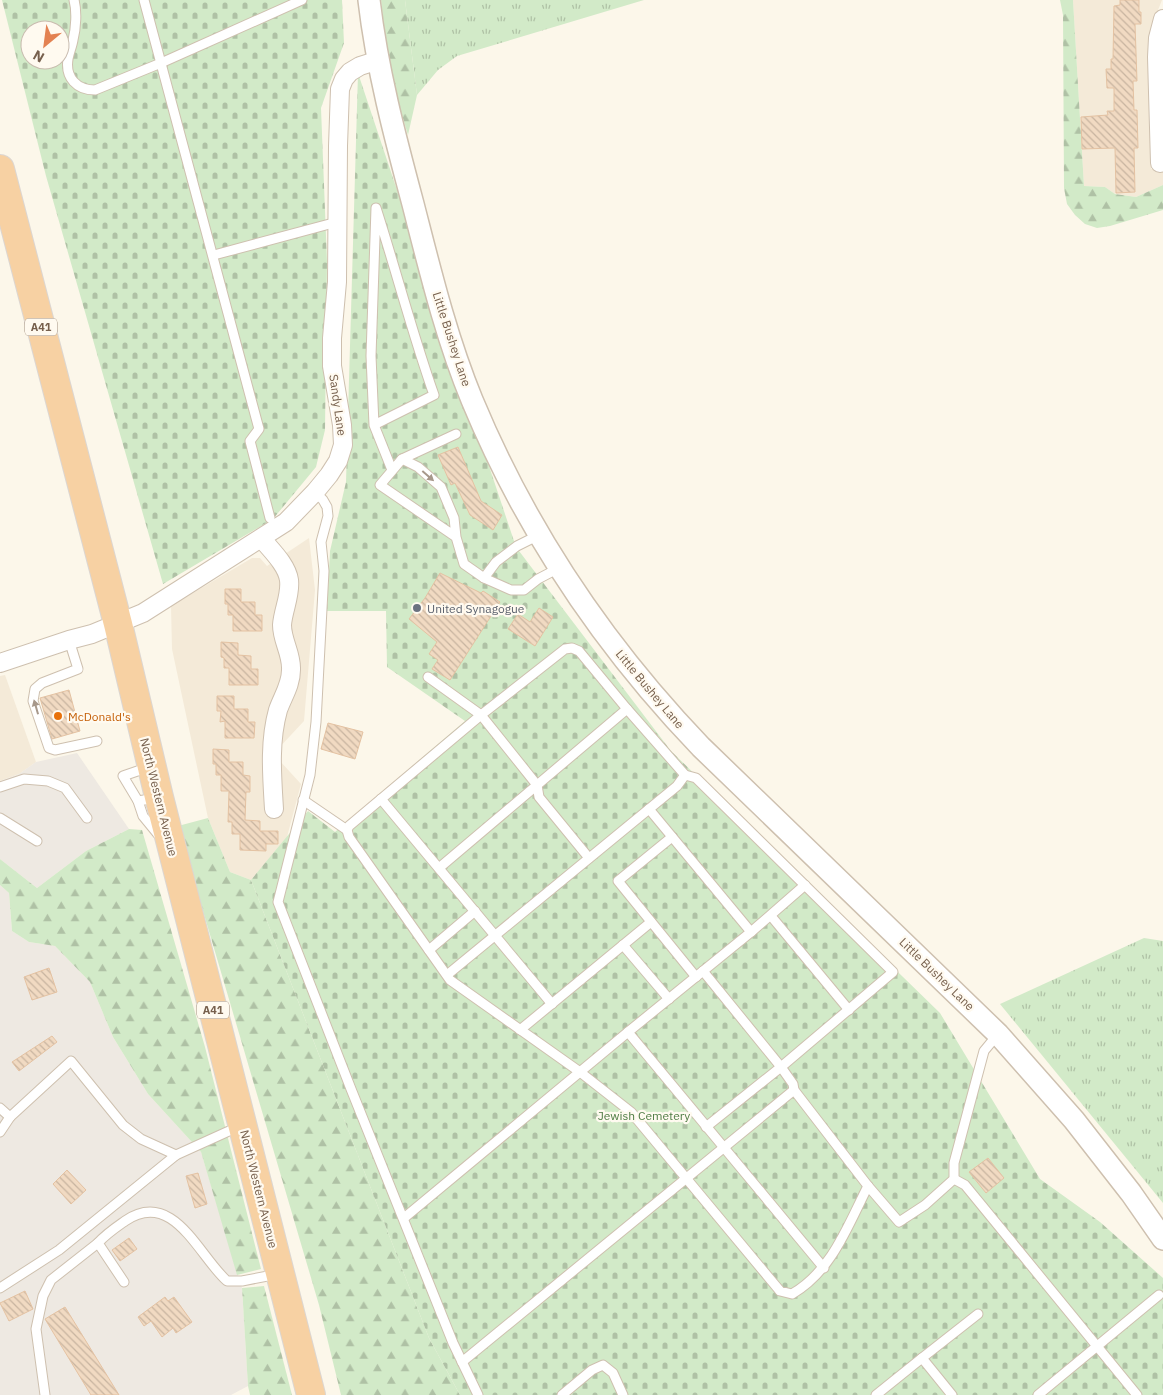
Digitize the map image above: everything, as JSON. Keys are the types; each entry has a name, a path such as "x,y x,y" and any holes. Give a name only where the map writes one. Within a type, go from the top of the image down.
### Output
{"highway":[{"name":"North Western Avenue","path":"0,169 118,624 151,766 149,799 172,849 311,1395"}],"street":[{"name":"Little Bushey Lane","path":"369,0 379,60 396,138 449,337 476,408 514,491 559,568 604,635 668,712 701,747 998,1034 1074,1120 1163,1239"},
{"path":"1160,163 1157,57 1158,38 1163,19"},
{"name":"Sandy Lane","path":"0,663 92,634 143,613 286,522 316,492 338,461 343,445 342,425 332,366 332,338 336,282 340,89 344,79 350,72 360,66 379,60"},
{"path":"262,539 286,570 289,580 282,627 289,654 291,676 290,683 278,710 271,754 274,809"}],"lane":[{"path":"74,0 76,6 73,40 67,67 71,79 78,86 86,90 95,90 161,63 302,0"},
{"path":"144,0 214,255 259,429 250,441 270,518"},
{"path":"374,425 434,395 376,208 371,356 374,425 392,470"},
{"path":"214,255 337,222"},
{"path":"456,434 402,458 380,485 456,537"},
{"path":"402,458 418,467 441,487 454,518 456,537 464,564 484,578 511,590 524,590 538,579 559,568"},
{"path":"316,492 327,507 328,516 321,542 324,571 316,722 310,775 278,902 453,1343 478,1395"},
{"path":"484,578 496,562 517,546 538,535"},
{"path":"69,640 78,669 42,683 35,689 34,701 49,748 55,750 97,741"},
{"path":"347,830 349,826 481,715 565,649 572,648 579,651 627,710 685,775 696,778 893,972 781,1067 706,1127"},
{"path":"428,677 481,715 538,785 539,797 590,858"},
{"path":"439,868 627,710"},
{"path":"447,975 649,809 676,786 685,775"},
{"path":"0,787 24,779 48,781 65,788 87,818"},
{"path":"382,799 552,1004"},
{"path":"303,800 347,830 349,838 450,980 580,1072 631,1112 780,1291 792,1294 824,1268 833,1255 868,1186"},
{"path":"649,809 752,932"},
{"path":"0,818 38,841"},
{"path":"672,836 618,881 651,922 700,974 781,1067 793,1084 794,1090 868,1186 899,1222 925,1205 954,1179 954,1163 984,1051 998,1034"},
{"path":"404,1218 752,932 805,885"},
{"path":"429,950 475,912"},
{"path":"771,916 849,1010"},
{"path":"520,1030 651,922"},
{"path":"623,945 669,999"},
{"path":"628,1032 824,1268"},
{"path":"0,1132 10,1117 71,1061 123,1125 141,1139 176,1155"},
{"path":"462,1362 794,1090"},
{"path":"0,1108 10,1117"},
{"path":"0,1288 59,1250 176,1155 243,1125"},
{"path":"954,1179 965,1185 1137,1395"},
{"path":"45,1395 36,1329 43,1296 51,1280 98,1243 104,1236 134,1215 155,1211 178,1222 207,1257 215,1270 227,1281 242,1281 281,1273"},
{"path":"98,1243 124,1282"},
{"path":"1038,1395 1159,1294"},
{"path":"876,1395 978,1314"},
{"path":"922,1358 952,1395"},
{"path":"562,1395 592,1370 603,1365 613,1373 623,1395"}],"shaded area":[{"path":"1073,0 1162,0 1152,25 1148,57 1151,169 1163,169 1163,185 1136,197 1115,194 1105,187 1084,186"},
{"path":"309,538 315,590 304,721 277,750 279,760 301,784 287,837 251,880 230,872 208,818 172,649 171,606 252,558 260,558 267,566"},
{"path":"5,675 36,762 19,774 0,781 0,676"},
{"path":"77,753 129,829 86,851 37,888 0,859 0,781 19,774 36,762"},
{"path":"0,885 9,893 12,931 29,942 55,946 90,982 113,1037 148,1094 201,1152 242,1288 248,1386 231,1395 0,1395"}],"green space":[{"path":"2,0 342,0 344,43 321,108 327,262 325,430 316,467 273,519 163,584 46,176"},
{"path":"381,0 405,0 417,95 408,135 389,72"},
{"path":"405,0 644,0 457,56 438,70 417,95"},
{"path":"1060,0 1073,0 1084,186 1105,187 1115,194 1136,197 1163,185 1163,210 1097,228 1085,224 1067,204 1064,188 1063,15"},
{"name":"Jewish Cemetery","path":"358,73 516,547 671,751 940,1013 1040,1179 1100,1222 1163,1278 1163,1395 460,1395 429,1338 251,880 308,811 335,832 465,721 387,667 386,611 327,611 330,551 346,482"},
{"path":"208,818 230,872 251,880 429,1338 460,1395 341,1395 319,1305 178,826"},
{"path":"129,829 142,830 205,1047 261,1269 237,1275 201,1152 148,1094 113,1037 90,982 55,946 29,942 12,931 9,893 0,885 0,859 37,888 86,851"},
{"path":"1144,938 1163,941 1163,1203 1000,1004"},
{"path":"264,1286 292,1395 250,1395 242,1288"}],"building":[{"path":"1120,0 1139,0 1141,24 1135,24 1137,81 1133,81 1134,110 1137,110 1138,148 1134,148 1135,192 1116,193 1115,148 1082,149 1081,117 1108,115 1107,111 1114,111 1114,88 1107,88 1106,69 1111,69 1111,59 1113,59 1114,6 1120,5"},
{"path":"458,447 481,501 502,515 493,530 470,515 455,483 451,485 438,455"},
{"path":"440,573 481,593 483,591 500,602 450,680 432,669 438,660 429,654 437,642 409,619 425,598"},
{"path":"225,589 241,589 241,602 255,602 255,615 262,615 262,631 233,631 233,615 228,615 228,604 225,604"},
{"path":"539,608 553,617 535,646 508,629 518,614 530,622"},
{"path":"221,642 238,643 238,655 251,656 251,669 258,669 258,685 229,685 229,668 224,668 224,658 221,657"},
{"path":"69,690 80,731 52,739 40,698"},
{"path":"217,696 234,696 234,709 248,709 248,722 255,722 254,738 225,738 225,721 220,722 221,711 217,711"},
{"path":"328,723 363,732 355,759 321,749"},
{"path":"213,749 229,750 229,762 243,762 243,775 250,776 250,792 246,792 245,820 260,821 260,831 278,831 278,844 266,844 266,851 240,850 240,834 232,834 232,822 228,822 229,791 221,791 221,775 216,775 216,764 213,764"},
{"path":"49,968 57,992 32,1000 24,977"},
{"path":"52,1036 57,1042 19,1071 12,1062"},
{"path":"988,1158 1004,1178 986,1193 969,1172"},
{"path":"67,1170 86,1190 71,1204 53,1184"},
{"path":"198,1173 207,1204 195,1208 186,1176"},
{"path":"129,1238 137,1249 120,1261 112,1250"},
{"path":"25,1291 33,1309 9,1321 0,1303"},
{"path":"165,1297 168,1301 174,1297 192,1322 176,1333 173,1328 162,1337 151,1321 144,1326 138,1317"},
{"path":"65,1307 119,1395 91,1395 45,1319"}],"place":[{"name":"United Synagogue","path":"417,608"},
{"name":"McDonald's","path":"58,716"}]}
